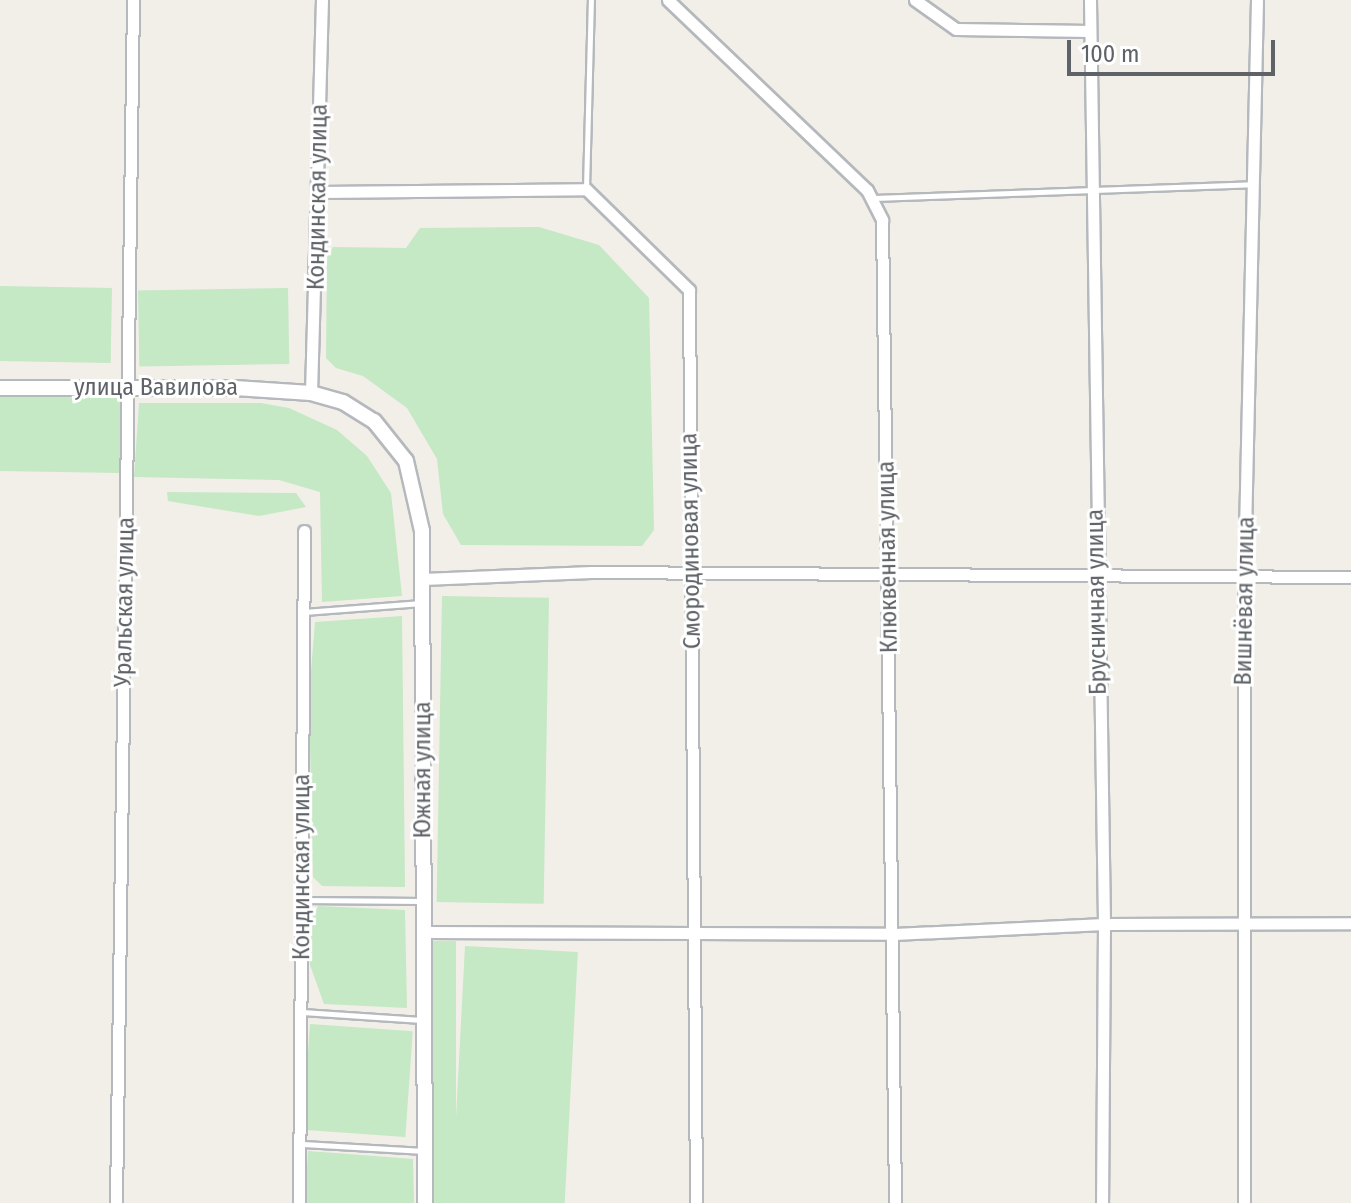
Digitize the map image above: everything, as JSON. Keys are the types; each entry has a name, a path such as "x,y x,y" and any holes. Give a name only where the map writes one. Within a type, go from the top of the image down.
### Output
{"street":[{"name":"Уральская улица","path":"116,1203 133,0"},
{"name":"Кондинская улица","path":"311,393 320,192 322,0"},
{"path":"668,0 874,198"},
{"path":"915,0 956,29 1090,31"},
{"name":"Брусничная улица","path":"1090,0 1095,574 1104,924 1102,1203"},
{"name":"Вишнёвая улица","path":"1244,1203 1244,577 1256,184 1257,0"},
{"path":"320,192 586,189"},
{"name":"Смородиновая улица","path":"586,189 689,290 697,934 696,1203"},
{"name":"Клюквенная улица","path":"874,198 882,220 894,934 895,1203"},
{"name":"улица Вавилова","path":"0,388 129,387 311,393"},
{"name":"Южная улица","path":"311,393 343,402 374,421 406,461 419,503 423,579 425,1203"},
{"name":"Кондинская улица","path":"299,1203 304,531"},
{"path":"423,579 591,572 1351,577"},
{"path":"424,932 894,934 1104,924 1351,923"}],"lane":[{"path":"586,189 591,0"},
{"path":"874,198 1256,184"},
{"path":"303,613 423,603"},
{"path":"301,900 424,901"},
{"path":"301,1012 424,1020"},
{"path":"300,1144 424,1151"}],"green space":[{"path":"539,227 599,245 649,298 654,530 642,546 461,545 443,514 437,459 407,408 363,376 336,368 326,358 327,257 333,247 406,248 420,228"},
{"path":"0,286 112,288 111,363 0,361"},
{"path":"288,288 289,364 139,367 138,291"},
{"path":"0,396 121,398 120,473 0,471"},
{"path":"139,403 261,403 289,408 337,430 367,456 391,493 402,596 322,602 320,492 279,480 134,477"},
{"path":"167,492 296,493 306,507 259,516 168,501"},
{"path":"442,596 549,598 544,904 437,902"},
{"path":"402,616 405,887 322,886 313,877 309,696 315,622"},
{"path":"318,906 405,910 407,1008 324,1004 310,965 311,921"},
{"path":"432,941 456,941 456,1203 432,1203"},
{"path":"465,946 578,952 565,1203 452,1203"},
{"path":"310,1024 413,1031 405,1137 303,1130"},
{"path":"308,1151 413,1159 414,1203 305,1203"}]}
